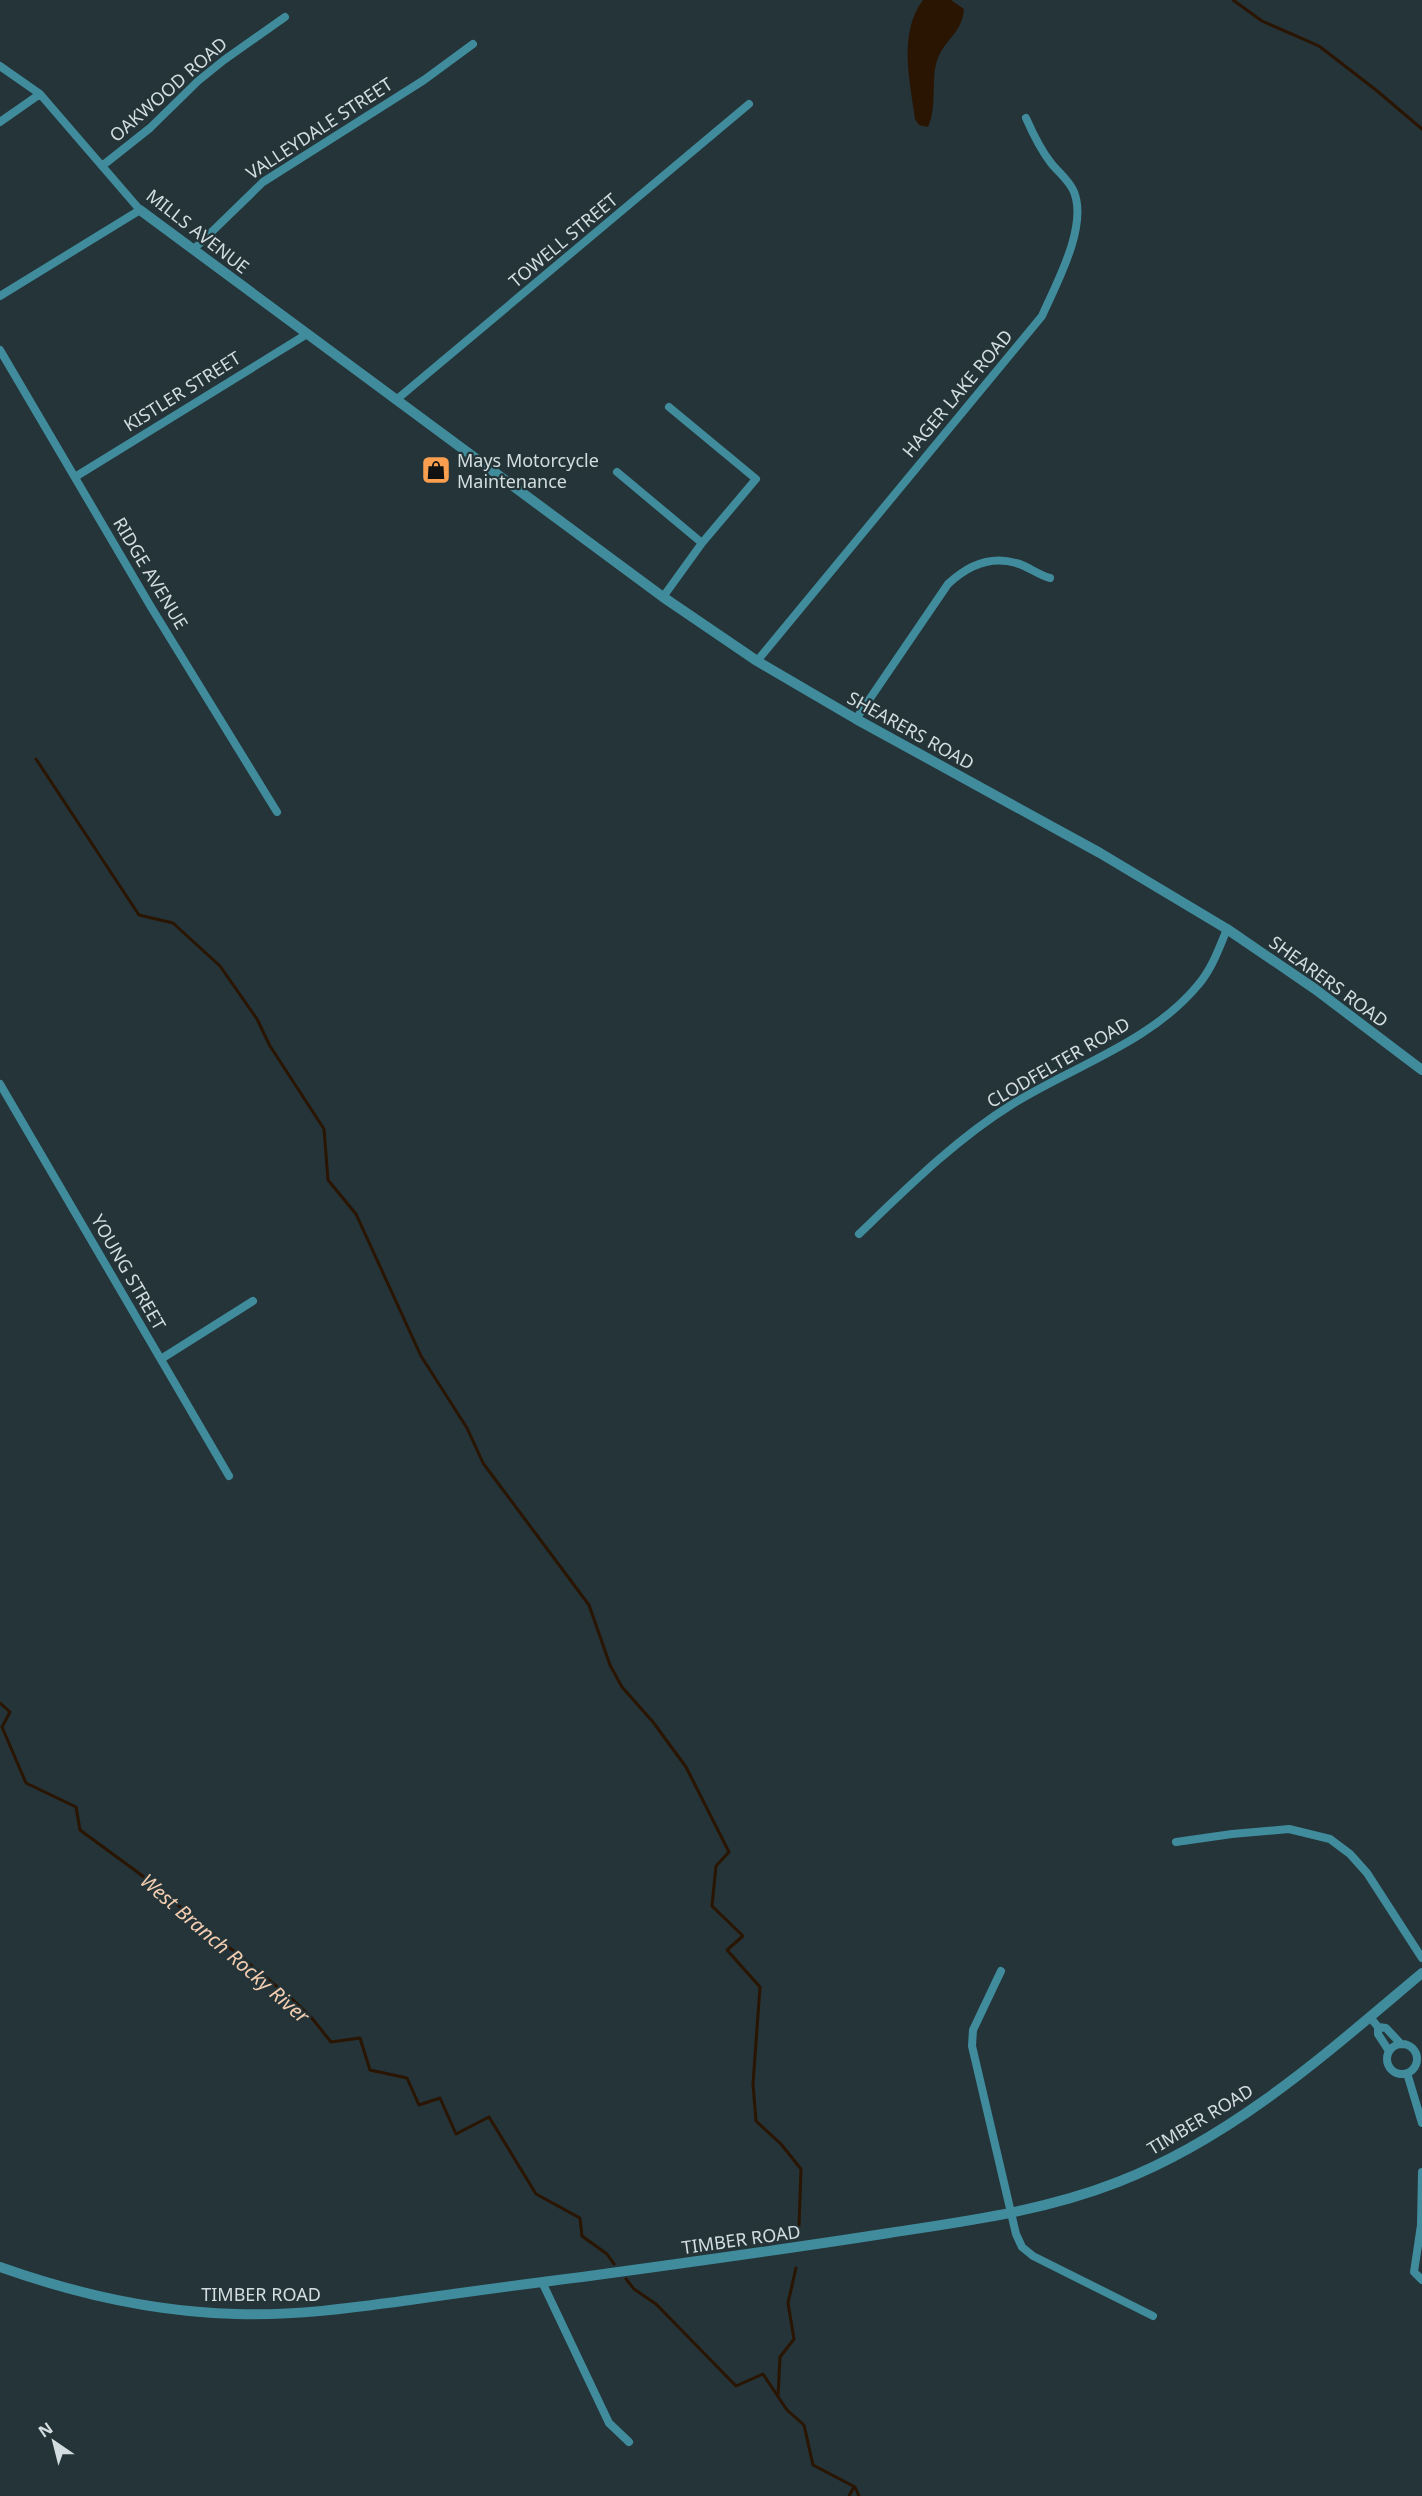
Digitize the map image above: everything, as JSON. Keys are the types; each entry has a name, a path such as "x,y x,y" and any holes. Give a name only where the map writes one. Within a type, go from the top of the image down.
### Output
{"street":[{"name":"OAKWOOD ROAD","path":"102,166 150,128 198,81 285,18"},
{"name":"VALLEYDALE STREET","path":"193,250 263,182 424,80 473,44"},
{"name":"MILLS AVENUE","path":"0,66 40,94 140,210 396,400"},
{"path":"0,122 40,94"},
{"name":"TOWELL STREET","path":"396,400 749,104"},
{"name":"HAGER LAKE ROAD","path":"757,661 1042,316 1076,232 1077,209 1075,193 1066,178 1039,147 1026,118"},
{"path":"0,296 140,210"},
{"name":"KISTLER STREET","path":"75,477 306,334"},
{"name":"RIDGE AVENUE","path":"0,350 151,607 277,812"},
{"name":"SHEARERS ROAD","path":"396,400 663,597 757,661 856,719 1100,853 1227,929 1315,989 1422,1070"},
{"path":"663,597 702,543 756,479 669,407"},
{"path":"617,471 702,543"},
{"path":"856,719 948,584 962,571 979,563 998,560 1017,563 1050,578"},
{"name":"CLODFELTER ROAD","path":"859,1234 956,1144 1010,1106 1067,1072 1140,1035 1179,1006 1200,984 1216,957 1227,929"},
{"name":"YOUNG STREET","path":"0,1084 229,1476"},
{"path":"161,1359 253,1301"},
{"path":"1176,1842 1289,1829 1330,1839 1350,1854 1367,1873 1422,1958"},
{"path":"1001,1971 973,2030 972,2046 1010,2214 1022,2247 1033,2256 1153,2316"},
{"name":"TIMBER ROAD","path":"0,2267 38,2281 105,2299 153,2307 237,2314 298,2313 360,2307 746,2256 1010,2214 1081,2196 1121,2182 1205,2139 1294,2079 1422,1973"},
{"path":"1370,2017 1378,2027 1378,2034 1389,2051 1387,2061 1391,2070 1400,2074 1413,2069 1419,2063 1414,2050 1401,2044 1386,2028 1378,2027"},
{"path":"1389,2051 1401,2044"},
{"path":"1407,2073 1422,2123"},
{"path":"1422,2172 1421,2225 1414,2272 1422,2280"},
{"path":"542,2282 609,2423 629,2442"}],"shaded area":[{"path":"923,0 951,0 964,9 957,30 938,58 934,74 933,110 928,127 919,125 915,119 908,58 910,27"}],"waterway":[{"path":"1233,0 1262,21 1319,46 1422,129"},
{"path":"36,759 139,915 173,923 220,966 257,1019 270,1046 324,1129 328,1180 356,1214 421,1356 467,1428 483,1463 589,1605 610,1665 622,1687 653,1722 686,1767 729,1852 716,1866 712,1906 743,1936 727,1950 760,1987 753,2084 756,2121 781,2144 801,2169 799,2226"},
{"name":"West Branch Rocky River","path":"0,1703 10,1712 2,1727 26,1783 76,1807 80,1830 140,1874 292,1999 311,2017 331,2042 360,2038 370,2070 407,2078 419,2105 440,2098 456,2134 489,2117 536,2194 580,2218 582,2236 607,2254 614,2264"},
{"path":"778,2397 780,2357 794,2339 788,2303 796,2268"},
{"name":"West Branch Rocky River","path":"626,2279 634,2289 656,2304 736,2386 763,2374 787,2410 804,2425 813,2465 855,2487 859,2496"},
{"path":"849,2496 854,2487"}],"place":[{"name":"Mays Motorcycle Maintenance","path":"436,470"}]}
